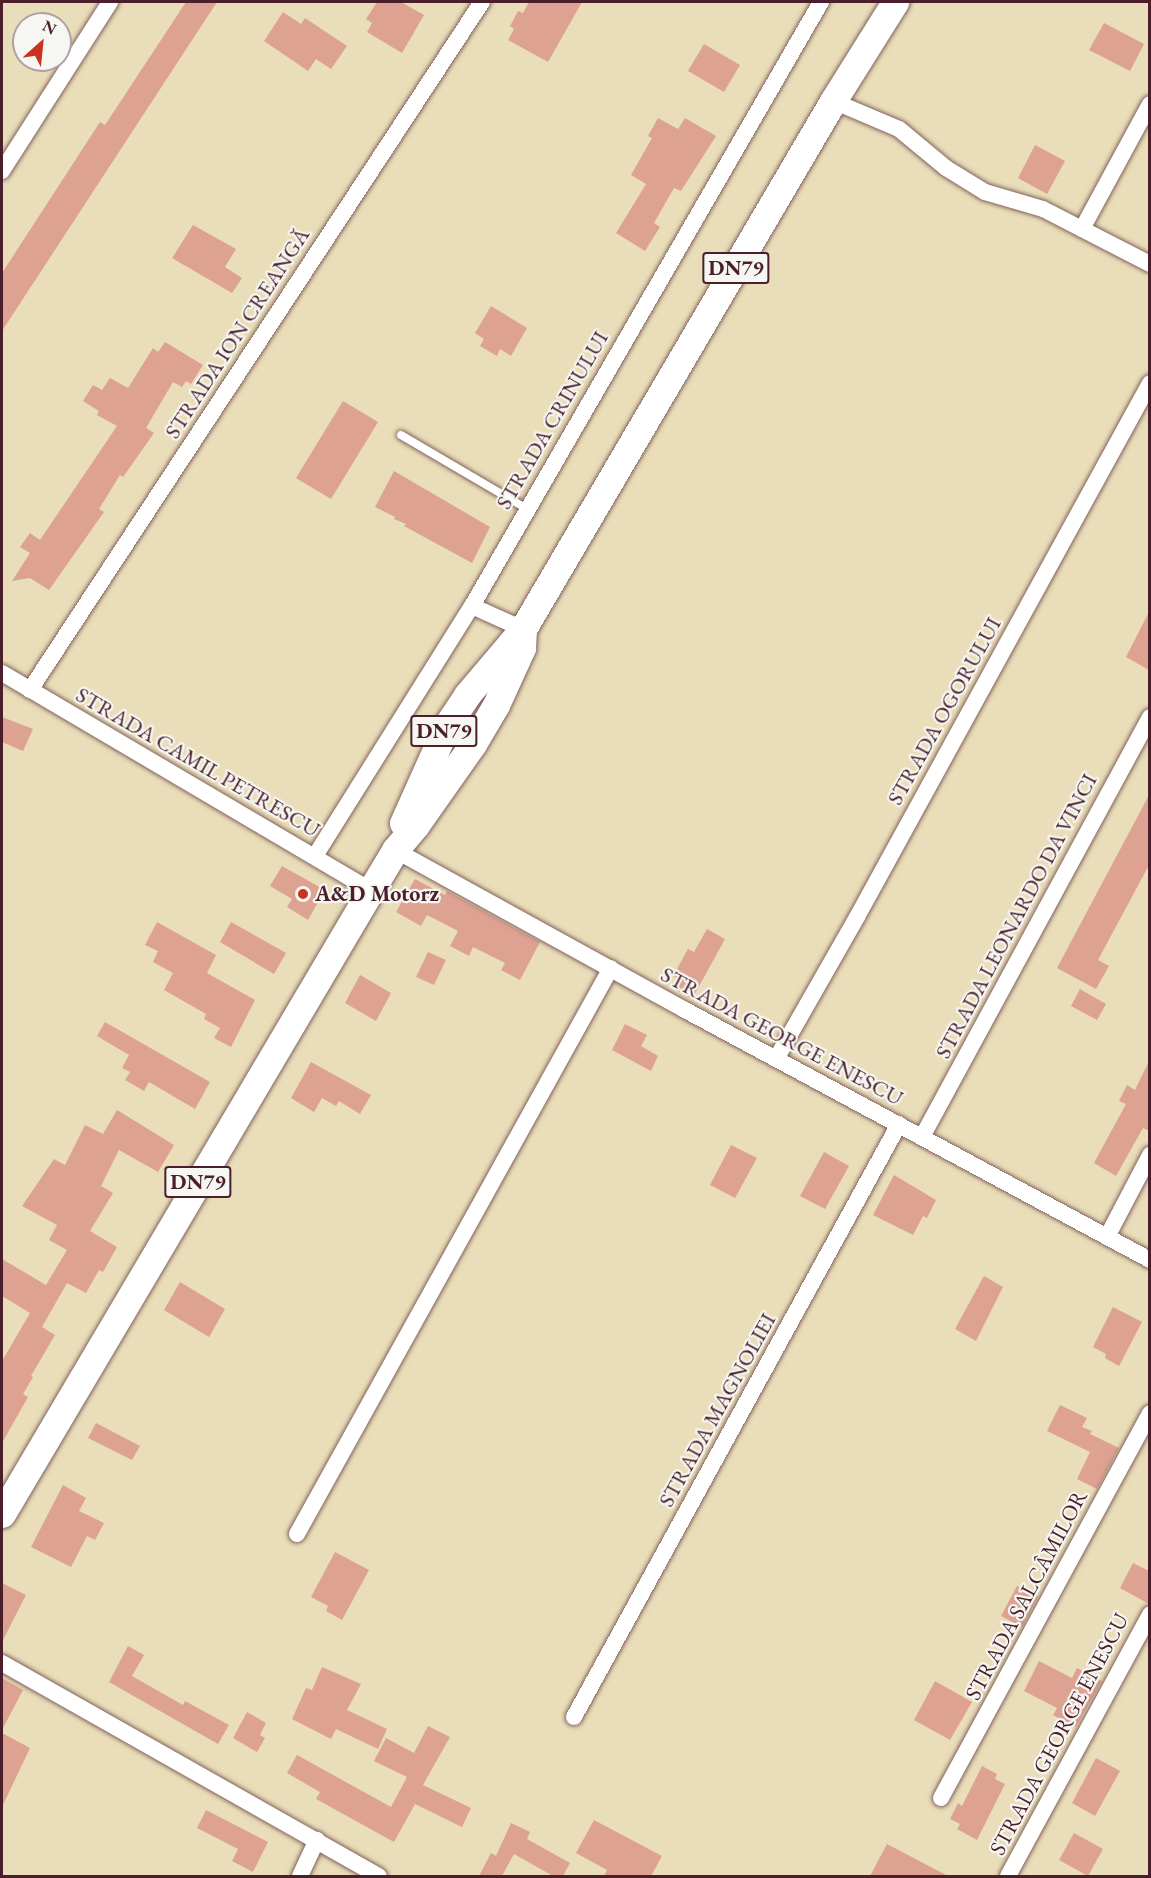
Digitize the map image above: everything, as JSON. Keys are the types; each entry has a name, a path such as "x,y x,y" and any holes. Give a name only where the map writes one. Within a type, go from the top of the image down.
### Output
{"highway":[{"name":"DN79","path":"2,1514 395,850 417,825 473,744 496,705 522,648 524,629 833,101 896,2"}],"street":[{"path":"2,171 110,2"},
{"name":"STRADA ION CREANGĂ","path":"30,690 482,2"},
{"name":"STRADA CRINULUI","path":"315,856 472,606 820,2"},
{"path":"833,101 899,129 946,168 985,192 1043,209 1149,264"},
{"path":"1082,229 1149,104"},
{"name":"STRADA OGORULUI","path":"776,1059 857,917 1149,383"},
{"path":"472,606 524,629"},
{"name":"STRADA CAMIL PETRESCU","path":"2,673 371,890"},
{"name":"STRADA LEONARDO DA VINCI","path":"922,1137 1149,717"},
{"name":"STRADA GEORGE ENESCU","path":"395,850 1149,1260"},
{"path":"297,1534 611,968"},
{"name":"STRADA MAGNOLIEI","path":"574,1717 899,1124"},
{"path":"1107,1237 1149,1155"},
{"name":"STRADA SALCÂMILOR","path":"941,1798 1149,1413"},
{"name":"STRADA GEORGE ENESCU","path":"1008,1876 1149,1614"},
{"path":"2,1663 379,1876"},
{"path":"300,1876 317,1840"}],"lane":[{"path":"401,435 527,509"}],"building":[{"path":"186,2 217,2 2,331 2,273 100,122 105,125"},
{"path":"377,2 401,2 424,15 402,53 367,32 372,23 366,19"},
{"path":"529,2 582,2 548,62 508,40 514,29 510,26 518,11 523,13"},
{"path":"283,12 301,24 305,18 347,46 331,69 316,59 308,71 264,41"},
{"path":"1104,23 1144,44 1130,71 1089,50"},
{"path":"704,44 740,65 724,92 688,71"},
{"path":"658,118 678,129 685,118 716,136 681,191 674,188 654,223 660,227 645,251 616,233 646,184 631,175 652,138 648,136"},
{"path":"1035,145 1065,161 1047,194 1018,178"},
{"path":"193,225 236,249 225,267 242,278 232,293 172,258"},
{"path":"491,306 527,328 511,356 500,349 497,356 480,346 484,339 475,333"},
{"path":"165,342 203,365 191,384 186,381 182,387 173,382 146,428 154,433 123,477 120,475 99,509 104,512 49,590 30,578 12,581 30,553 20,547 30,533 40,540 117,426 97,415 99,411 83,401 93,385 102,390 110,378 128,388 153,348 158,352"},
{"path":"343,401 378,422 331,499 296,478"},
{"path":"394,471 490,527 472,563 404,526 406,524 375,507"},
{"path":"1149,612 1149,670 1126,657"},
{"path":"2,717 33,729 23,751 2,742"},
{"path":"1149,795 1149,865 1098,960 1109,966 1096,989 1057,968"},
{"name":"A&D Motorz","path":"282,866 325,890 308,920 287,907 292,899 270,886"},
{"path":"415,879 445,895 447,891 540,942 520,980 501,970 505,963 473,947 469,956 450,946 458,931 427,915 421,926 396,912"},
{"path":"157,922 216,955 207,973 255,1000 231,1047 214,1038 220,1028 204,1019 206,1014 164,990 173,973 153,962 158,951 145,945"},
{"path":"231,922 286,953 274,974 220,942"},
{"path":"707,929 725,939 692,999 676,990 681,981 673,976 688,949 694,952"},
{"path":"428,952 446,960 434,985 416,977"},
{"path":"360,975 391,993 376,1021 345,1003"},
{"path":"1080,989 1106,1004 1097,1020 1071,1006"},
{"path":"105,1022 210,1082 195,1109 149,1082 144,1091 125,1080 130,1072 122,1068 129,1055 97,1036"},
{"path":"625,1024 647,1035 641,1046 658,1056 651,1071 612,1050"},
{"path":"1149,1061 1149,1131 1143,1128 1116,1176 1094,1163 1126,1104 1119,1101 1127,1085 1135,1090"},
{"path":"311,1062 371,1095 360,1114 339,1101 336,1106 322,1098 314,1112 291,1098"},
{"path":"117,1110 174,1145 158,1172 119,1150 101,1186 113,1193 90,1231 117,1247 103,1272 99,1270 86,1293 67,1283 42,1327 55,1335 31,1376 33,1377 23,1394 28,1397 2,1443 2,1361 30,1313 2,1296 2,1259 46,1285 67,1250 49,1240 57,1225 22,1206 54,1159 65,1165 85,1125 103,1134"},
{"path":"731,1145 757,1158 735,1198 710,1185"},
{"path":"824,1152 849,1166 825,1209 800,1196"},
{"path":"894,1175 936,1200 927,1218 923,1216 913,1235 873,1215"},
{"path":"984,1276 1003,1287 976,1341 955,1329"},
{"path":"180,1282 225,1309 209,1337 164,1310"},
{"path":"1113,1307 1142,1322 1119,1366 1105,1358 1106,1354 1093,1347"},
{"path":"1060,1405 1087,1418 1082,1427 1092,1431 1090,1434 1119,1448 1097,1489 1077,1479 1090,1452 1047,1431"},
{"path":"96,1423 140,1446 132,1460 88,1438"},
{"path":"63,1485 86,1498 79,1511 104,1523 95,1540 87,1536 71,1567 31,1547"},
{"path":"335,1552 369,1570 342,1620 326,1611 328,1606 311,1597"},
{"path":"1133,1563 1149,1571 1149,1604 1120,1588"},
{"path":"2,1583 26,1595 2,1642"},
{"path":"1017,1586 1038,1597 1022,1627 1001,1616"},
{"path":"128,1646 144,1655 132,1676 183,1705 185,1701 229,1725 218,1744 109,1682"},
{"path":"1039,1661 1072,1678 1077,1668 1102,1681 1076,1727 1053,1715 1057,1708 1024,1691"},
{"path":"322,1667 361,1684 347,1710 387,1729 378,1749 336,1729 331,1739 292,1719 306,1688 312,1690"},
{"path":"2,1678 23,1690 2,1730"},
{"path":"935,1681 972,1702 950,1740 914,1720"},
{"path":"247,1712 266,1723 260,1735 265,1738 257,1752 233,1738"},
{"path":"428,1726 450,1737 423,1785 471,1808 462,1827 415,1804 394,1842 316,1799 320,1792 287,1773 297,1755 391,1807 407,1777 374,1761 386,1738 414,1753"},
{"path":"2,1733 30,1748 2,1807"},
{"path":"1096,1758 1120,1771 1095,1816 1072,1803"},
{"path":"982,1766 997,1774 995,1779 1005,1784 977,1840 957,1829 960,1824 950,1819 958,1803 962,1806"},
{"path":"206,1810 268,1842 253,1872 232,1861 238,1849 197,1828"},
{"path":"594,1820 662,1856 651,1876 604,1876 607,1870 576,1853"},
{"path":"511,1823 530,1832 527,1839 570,1863 563,1876 553,1876 514,1854 502,1876 479,1876 491,1853 496,1856"},
{"path":"1074,1833 1103,1849 1088,1876 1059,1860"},
{"path":"887,1844 948,1876 870,1876"}],"place":[{"name":"A&D Motorz","path":"303,894"}]}
